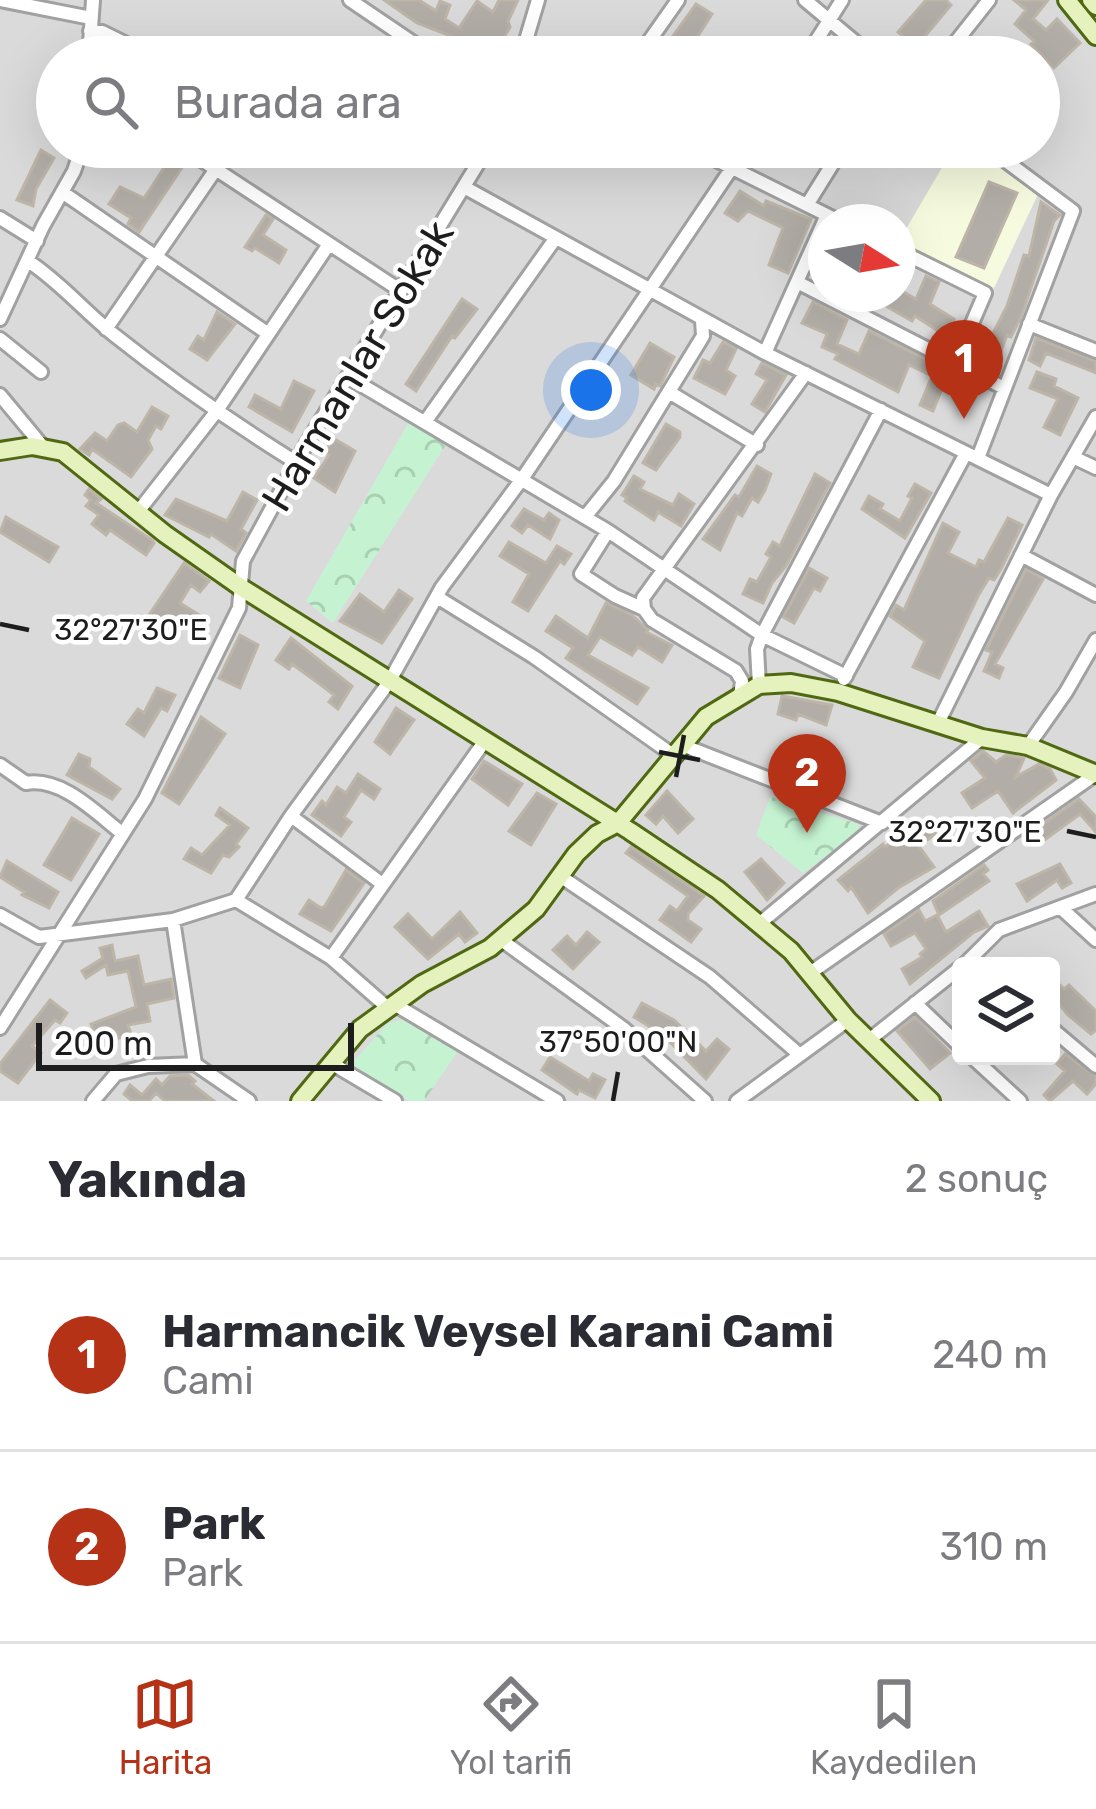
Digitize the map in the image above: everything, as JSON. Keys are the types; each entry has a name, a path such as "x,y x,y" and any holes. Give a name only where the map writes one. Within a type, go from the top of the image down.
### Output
{"street":[{"path":"0,0 91,24 113,36"},
{"path":"90,36 93,0"},
{"path":"350,0 403,36"},
{"path":"528,36 538,0"},
{"path":"653,36 678,0"},
{"path":"805,0 849,36"},
{"path":"819,36 842,0"},
{"path":"961,36 989,0"},
{"path":"1067,0 1096,36"},
{"path":"0,319 73,168"},
{"name":"Harmanlar Sokak","path":"0,1028 123,834 238,608 243,561 475,168"},
{"path":"0,915 39,937 172,920 236,900 389,682 437,597 731,169 806,205 830,168"},
{"path":"842,684 972,455 1004,388 1073,211 1015,168"},
{"path":"106,329 216,169 401,291"},
{"path":"464,187 702,320 1051,495"},
{"path":"62,192 267,333"},
{"path":"0,218 37,241"},
{"path":"425,422 555,239"},
{"path":"137,513 216,412 329,244"},
{"path":"765,353 808,257"},
{"path":"916,259 986,293 955,363"},
{"path":"28,261 56,280 106,329 216,412 297,463"},
{"path":"797,282 1004,388"},
{"path":"585,517 614,481 704,336 702,320"},
{"path":"1029,324 1096,351"},
{"path":"0,339 41,372"},
{"path":"644,609 643,598 806,373"},
{"path":"348,377 608,531 842,684 938,723 982,738 1028,746 1096,774"},
{"path":"669,392 757,446"},
{"path":"0,394 44,448"},
{"path":"759,685 757,649 762,634 881,410"},
{"path":"938,723 1051,495 1096,417"},
{"path":"0,451 44,448 63,452 242,589 718,890 791,950 848,1020 931,1101"},
{"path":"1072,457 1096,468"},
{"path":"608,531 580,574 644,609 652,620 736,671 742,680 740,696"},
{"path":"1021,555 1096,596"},
{"path":"437,597 677,750 882,823"},
{"path":"1028,746 1096,640"},
{"path":"300,1101 360,1029 500,939 536,909 597,834 618,824 706,717 759,685 842,684"},
{"path":"759,924 982,738"},
{"path":"331,958 484,742"},
{"path":"0,765 26,783 43,780 67,792 123,834"},
{"path":"809,973 1096,774"},
{"path":"291,816 382,884"},
{"path":"560,876 710,977 800,1055"},
{"path":"982,957 999,930 1096,894"},
{"path":"236,900 331,958 391,1006 557,1101"},
{"path":"1061,908 1096,940"},
{"path":"172,920 195,1064"},
{"path":"500,939 623,1028 705,1101"},
{"path":"869,1040 952,974"},
{"path":"914,1003 952,1039"},
{"path":"736,1101 848,1020"},
{"path":"1060,1036 1096,1066"},
{"path":"332,1063 395,1101"},
{"path":"93,1101 116,1074 148,1066 195,1064 249,1101"},
{"path":"981,1065 1021,1101"}],"shaded area":[{"path":"0,0 1096,0 1096,1101 0,1101"},
{"path":"942,168 1004,168 1039,192 994,288 916,249 916,212"}],"green space":[{"path":"409,422 447,443 333,623 306,601"},
{"path":"770,797 858,824 860,831 803,873 756,835"},
{"path":"405,1019 458,1051 424,1101 409,1101 357,1073 354,1061 388,1023"}],"building":[{"path":"384,0 419,0 436,11 440,1 450,5 445,19 459,28 477,1 493,12 499,0 518,0 505,36 451,36 417,23"},
{"path":"926,0 946,0 951,5 925,36 898,32"},
{"path":"1014,0 1048,0 1033,19 1046,30 1057,19 1080,43 1060,62 1060,36 1028,36 1015,24 1026,10"},
{"path":"696,4 712,14 698,36 673,36"},
{"path":"36,160 36,168 48,168 33,206 17,200"},
{"path":"164,168 182,168 139,232 128,224 131,218 109,204 120,187 144,198"},
{"path":"989,182 1017,193 984,268 956,257"},
{"path":"740,191 764,206 766,201 808,218 788,273 769,265 783,228 748,211 738,221 725,213"},
{"path":"1041,202 1060,215 1021,317 999,356 984,351 1007,306 1024,255 1029,256"},
{"path":"266,215 273,219 263,235 286,250 279,263 245,247"},
{"path":"926,276 939,282 930,304 954,319 946,336 915,316 912,321 896,312 916,312"},
{"path":"462,299 477,309 452,336 416,391 406,384"},
{"path":"217,312 235,324 207,360 190,349 198,336 204,340"},
{"path":"808,312 832,312 847,320 837,344 859,354 869,331 949,371 933,411 920,405 932,376 909,365 898,392 835,359 838,354 822,347 827,334 802,323"},
{"path":"1036,338 1096,361 1096,373 1046,353 1040,366 1029,360"},
{"path":"723,342 736,349 726,370 735,376 725,394 694,378 703,360 710,363"},
{"path":"650,343 674,357 654,389 631,375"},
{"path":"762,363 786,375 765,412 752,404 767,380 756,374"},
{"path":"1037,372 1056,379 1054,386 1078,398 1060,435 1044,427 1058,399 1030,388"},
{"path":"294,381 314,391 292,432 249,407 255,395 281,409"},
{"path":"152,407 168,416 161,429 156,426 148,440 152,449 131,477 92,449 89,455 80,449 95,433 107,441 124,423 137,432"},
{"path":"666,424 680,432 680,437 656,470 643,463"},
{"path":"333,438 355,451 335,492 314,478 329,455 325,453"},
{"path":"757,466 771,474 765,490 758,502 752,498 742,516 737,513 720,550 703,539 735,495 739,497"},
{"path":"815,474 830,483 786,566 763,603 743,594 750,579 757,582 771,557 766,554 773,542 780,546"},
{"path":"634,476 644,482 640,489 673,505 679,494 694,504 681,526 658,512 654,520 625,501 622,495"},
{"path":"915,484 931,493 905,538 862,509 869,496 900,521"},
{"path":"89,489 101,499 96,503 152,540 146,555 110,530 106,535 92,524 99,515 86,506 91,500 85,495"},
{"path":"243,492 257,500 241,529 246,533 236,551 211,534 165,515 176,499 227,521"},
{"path":"524,509 544,520 549,513 559,520 550,539 528,525 522,533 512,526"},
{"path":"6,517 58,547 49,562 0,532"},
{"path":"1008,518 1022,525 1001,569 978,596 939,678 913,667 925,641 890,616 896,605 904,610 943,523 959,532 948,553 976,567 979,560 984,562"},
{"path":"509,542 546,563 557,546 571,554 564,564 560,561 528,611 513,602 529,574 500,556"},
{"path":"184,563 209,581 200,592 191,585 180,603 201,616 193,629 174,617 165,630 147,618"},
{"path":"809,568 827,578 820,591 814,588 794,623 783,617"},
{"path":"1026,569 1043,579 995,664 1003,668 999,678 984,671 992,652 986,650"},
{"path":"399,590 412,599 382,643 340,621 360,594 384,612"},
{"path":"606,603 632,615 646,632 672,645 662,662 638,647 632,655 600,637 588,655 648,688 637,704 566,658 573,648 546,631 556,616 588,638"},
{"path":"240,635 258,645 240,688 219,678"},
{"path":"291,638 352,686 338,709 329,702 334,695 292,664 289,669 276,660"},
{"path":"157,688 175,695 144,736 127,724 138,709 144,713"},
{"path":"782,696 832,705 826,725 798,714 796,720 778,714"},
{"path":"396,708 414,720 390,754 375,742"},
{"path":"201,717 225,734 179,804 162,793"},
{"path":"983,751 996,762 1006,755 1024,758 1016,777 1039,764 1050,769 1056,780 1013,813 998,791 972,808 962,793 985,778 971,761"},
{"path":"79,754 120,789 112,799 67,775"},
{"path":"484,761 522,784 508,805 472,779"},
{"path":"358,774 380,789 374,799 361,790 344,817 351,822 341,836 312,815 322,801 326,805 337,787 346,793"},
{"path":"667,791 693,819 678,833 663,816 656,824 646,815"},
{"path":"537,793 556,804 531,845 509,831"},
{"path":"1079,799 1096,817 1096,832 1080,814 1039,844 1030,833"},
{"path":"220,808 248,828 236,844 239,847 229,857 223,855 211,873 184,859 191,848 202,855 230,825 216,815"},
{"path":"72,818 99,834 71,880 44,865"},
{"path":"933,818 942,829 919,846 934,867 868,913 851,887 848,891 838,880 883,844 906,832 909,836"},
{"path":"631,847 704,896 688,914 688,920 701,929 691,942 660,920 670,906 677,911 688,896 626,853"},
{"path":"761,859 784,883 767,900 745,872"},
{"path":"7,861 58,892 49,908 0,877"},
{"path":"1060,864 1071,883 1062,888 1057,880 1027,901 1017,884"},
{"path":"984,865 988,870 983,874 989,881 939,915 933,901"},
{"path":"346,870 364,883 331,931 300,914 309,900 325,906"},
{"path":"919,910 925,921 937,915 946,932 979,911 988,926 910,984 902,969 926,949 915,933 891,946 884,934"},
{"path":"460,912 477,933 465,942 459,934 428,959 395,927 408,914 432,939"},
{"path":"587,932 599,942 573,969 553,950 567,936 576,945"},
{"path":"112,945 115,961 138,956 144,985 171,979 174,998 147,1004 150,1021 128,1025 131,1034 119,1038 117,1032 98,1040 91,1024 136,1007 128,971 108,975 106,965 86,978 82,971 103,958 100,948"},
{"path":"1060,985 1064,989 1069,985 1096,1011 1096,1030 1091,1034 1060,1005"},
{"path":"50,1000 67,1013 32,1046 41,1053 18,1083 0,1071 0,1064"},
{"path":"642,1003 674,1020 706,1051 717,1039 729,1049 706,1079 663,1035 634,1017"},
{"path":"915,1017 950,1053 930,1069 897,1031"},
{"path":"1065,1054 1096,1076 1087,1094 1073,1081 1050,1101 1044,1095 1065,1071 1058,1065"},
{"path":"550,1057 589,1081 593,1074 605,1080 595,1098 579,1090 577,1094 542,1070"},
{"path":"188,1075 214,1101 165,1101 156,1093 149,1101 132,1101 124,1094 130,1085 142,1095 156,1079 162,1085 170,1076"}],"place":[{"name":"Harmancik Veysel Karani Cami","path":"964,419"},
{"name":"Park","path":"807,833"}]}
